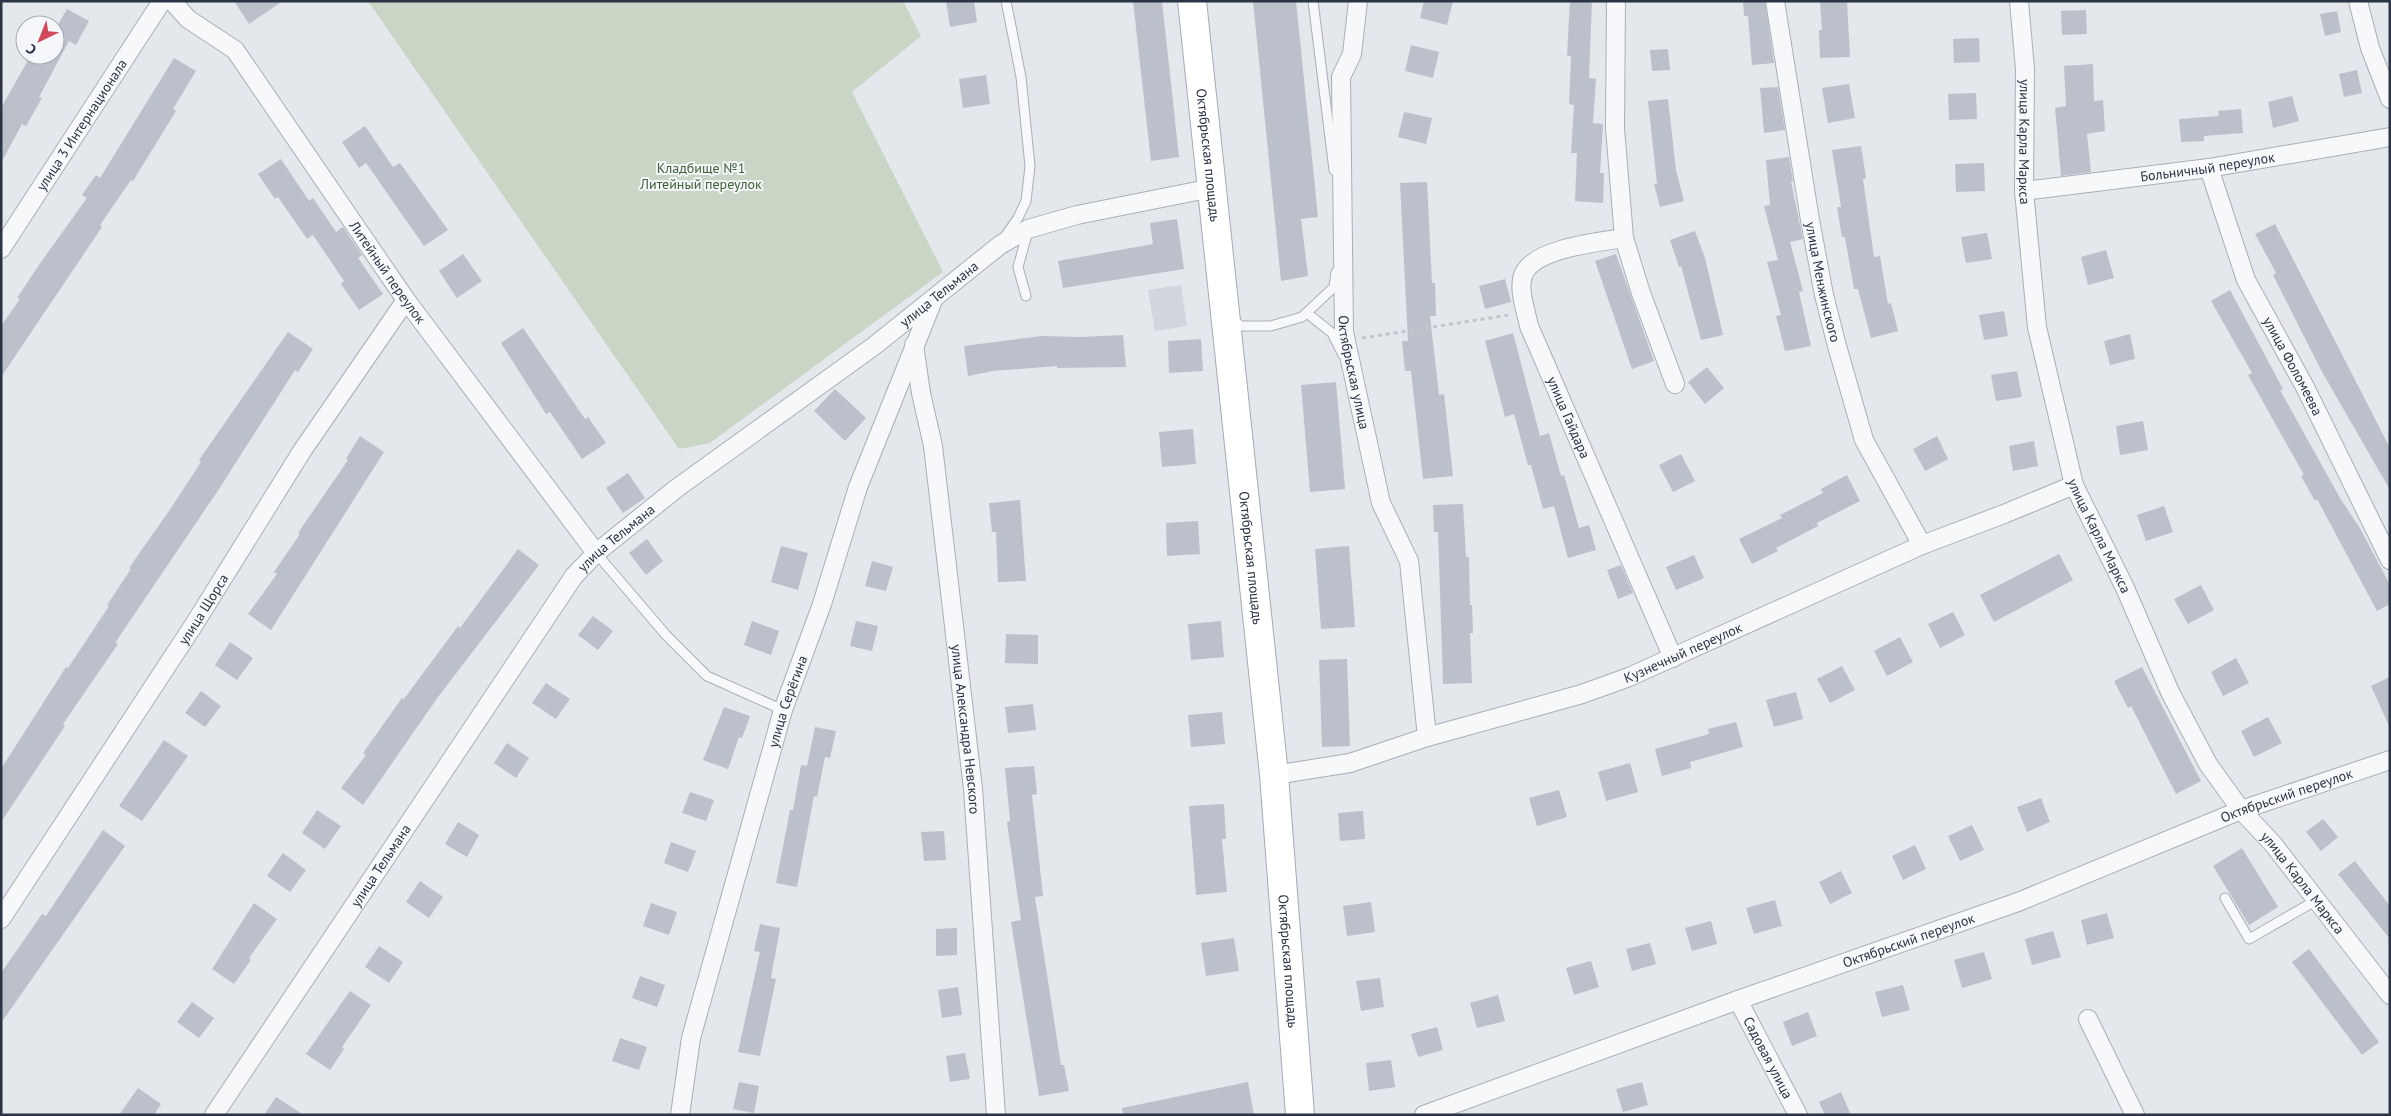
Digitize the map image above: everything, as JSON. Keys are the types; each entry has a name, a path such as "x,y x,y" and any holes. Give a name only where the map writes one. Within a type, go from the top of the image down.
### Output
{"main road":[{"name":"Октябрьская площадь","path":"1192,1 1274,775 1300,1115"}],"street":[{"name":"улица 3 Интернационала","path":"1,250 162,1"},
{"name":"Литейный переулок","path":"172,1 188,19 235,50 406,300 596,553"},
{"name":"Октябрьская улица","path":"1358,1 1352,54 1341,77 1344,332 1382,503 1409,561 1428,737"},
{"path":"1616,1 1615,128 1624,238 1641,293 1675,384"},
{"name":"улица Менжинского","path":"1775,1 1810,220 1824,295 1837,346 1864,440 1922,545"},
{"name":"улица Карла Маркса","path":"2019,1 2025,69 2024,191 2037,327 2074,484 2125,588 2170,692 2208,764 2240,810 2273,844 2390,995"},
{"path":"2358,1 2370,48 2390,99"},
{"name":"Больничный переулок","path":"2024,191 2209,168 2390,137"},
{"name":"улица Фоломеева","path":"2209,168 2246,280 2305,387 2390,560"},
{"name":"улица Тельмана","path":"223,1111 563,592 574,576 596,553 677,488 874,346 1000,245 1028,229 1077,215 1212,188"},
{"name":"улица Гайдара","path":"1624,238 1576,246 1537,260 1524,273 1522,288 1529,326 1673,658"},
{"name":"улица Щорса","path":"1,920 195,623 302,451 406,300"},
{"name":"улица Серёгина","path":"680,1115 691,1038 782,710 822,604 858,487 933,300"},
{"name":"улица Александра Невского","path":"914,344 921,393 933,446 973,789 996,1115"},
{"name":"Кузнечный переулок","path":"1274,775 1350,763 1428,737 1582,694 1629,678 1922,545 2004,514 2074,484"},
{"name":"Октябрьский переулок","path":"1424,1115 1738,1000 2018,902 2240,810 2390,760"},
{"name":"Садовая улица","path":"1738,1000 1798,1115"},
{"path":"2088,1019 2135,1115"}],"lane":[{"path":"1000,245 1018,218 1026,201 1030,166 1021,77 1006,1"},
{"path":"1224,312 1241,326 1271,326 1302,317 1334,287 1340,246 1331,130 1313,1"},
{"path":"1026,296 1018,267 1028,229"},
{"path":"1307,312 1332,333 1354,377"},
{"path":"596,553 666,635 707,676 782,710"},
{"path":"2225,898 2250,939 2316,901"}],"path":[{"path":"1346,341 1526,312"}],"shaded area":[{"path":"1181,285 1187,326 1155,331 1148,290"}],"green space":[{"name":"Кладбище №1 Литейный переулок","path":"368,1 903,1 921,36 852,92 943,272 710,443 679,449"}],"building":[{"path":"234,1 283,1 249,24"},
{"path":"946,1 974,1 977,22 950,27"},
{"path":"1133,1 1162,1 1179,157 1151,161"},
{"path":"1253,1 1296,1 1318,217 1301,219 1308,276 1281,281"},
{"path":"1424,1 1453,1 1447,25 1420,18"},
{"path":"1570,1 1592,1 1589,78 1596,79 1593,123 1603,124 1600,173 1604,173 1603,203 1575,201 1577,153 1571,153 1574,105 1569,104 1571,56 1567,56"},
{"path":"1743,1 1765,1 1774,63 1752,65 1748,16 1744,16"},
{"path":"1820,1 1847,1 1850,57 1820,58 1819,30 1822,30"},
{"path":"67,9 89,21 76,45 69,41 65,48 65,15"},
{"path":"2086,10 2087,34 2062,35 2061,11"},
{"path":"2337,11 2341,32 2325,36 2320,14"},
{"path":"1979,38 1980,62 1954,63 1953,39"},
{"path":"1411,45 1439,52 1433,78 1405,71"},
{"path":"1668,49 1670,70 1652,71 1650,50"},
{"path":"174,58 196,71 173,109 176,111 133,181 131,180 100,225 102,227 1,377 1,326 20,299 17,298 41,262 87,198 82,195 96,175 100,178"},
{"path":"2093,64 2094,101 2103,100 2105,131 2087,134 2091,172 2061,176 2055,108 2066,106 2064,66"},
{"path":"25,65 56,65 39,97 42,98 26,126 22,124 1,163 1,108"},
{"path":"2357,70 2362,93 2344,97 2339,74"},
{"path":"986,75 990,104 963,108 959,79"},
{"path":"1849,84 1855,118 1828,123 1822,88"},
{"path":"1778,87 1785,130 1764,133 1760,88"},
{"path":"1976,93 1977,119 1949,120 1948,94"},
{"path":"2292,96 2299,121 2273,128 2268,102"},
{"path":"1668,99 1676,170 1684,201 1660,207 1654,184 1657,184 1648,101"},
{"path":"2241,109 2243,133 2204,136 2204,141 2181,142 2179,119 2219,116 2218,111"},
{"path":"1404,112 1432,118 1426,144 1398,137"},
{"path":"365,126 393,167 400,163 448,230 424,246 366,163 359,168 342,142"},
{"path":"1861,146 1866,178 1863,179 1874,257 1880,256 1888,304 1891,303 1898,331 1871,338 1858,289 1854,289 1845,237 1842,237 1837,207 1841,207 1832,150"},
{"path":"1789,157 1793,182 1791,182 1803,239 1790,242 1803,291 1799,292 1811,346 1785,351 1776,316 1781,315 1767,262 1778,260 1764,206 1770,205 1766,160"},
{"path":"281,159 309,201 313,198 336,232 343,227 362,255 358,258 383,294 359,310 341,284 344,281 313,235 307,239 278,197 275,199 258,174"},
{"path":"1984,163 1985,191 1956,192 1955,164"},
{"path":"1427,182 1432,283 1435,283 1436,316 1430,316 1439,395 1444,394 1453,476 1423,479 1411,371 1405,371 1402,341 1408,341 1400,183"},
{"path":"1177,219 1184,269 1063,288 1058,261 1153,244 1150,223"},
{"path":"2275,224 2390,448 2390,490 2321,370 2273,275 2276,273 2255,234"},
{"path":"1695,231 1705,258 1723,335 1701,340 1681,266 1679,267 1670,240"},
{"path":"1987,233 1992,259 1966,263 1961,237"},
{"path":"2106,250 2114,278 2088,285 2081,257"},
{"path":"463,254 482,281 457,298 439,271"},
{"path":"1616,254 1654,361 1632,369 1595,261"},
{"path":"1505,279 1511,302 1485,309 1479,286"},
{"path":"2230,290 2283,389 2280,390 2340,498 2361,530 2390,585 2390,604 2377,611 2317,499 2315,501 2301,476 2304,475 2248,375 2252,373 2211,301"},
{"path":"2004,311 2008,336 1984,340 1979,315"},
{"path":"523,328 585,419 588,417 606,443 582,459 550,412 546,414 501,343"},
{"path":"288,332 313,349 298,372 295,370 219,489 115,643 118,644 63,724 65,726 1,822 1,769 66,667 68,668 109,606 107,605 131,569 129,568 201,462 199,460"},
{"path":"1513,333 1540,436 1549,433 1561,476 1564,475 1579,528 1589,525 1596,550 1568,558 1554,506 1543,509 1531,465 1528,465 1514,414 1505,417 1485,341"},
{"path":"2130,334 2135,359 2110,365 2104,341"},
{"path":"1123,335 1126,367 1057,368 1057,366 993,371 968,376 964,346 1042,336"},
{"path":"1201,339 1203,371 1169,373 1168,341"},
{"path":"1707,367 1724,388 1705,404 1688,382"},
{"path":"2017,371 2022,397 1996,401 1991,375"},
{"path":"1336,382 1345,489 1310,492 1301,385"},
{"path":"835,389 866,418 845,441 814,411"},
{"path":"2143,421 2148,450 2120,455 2116,426"},
{"path":"1193,429 1196,464 1162,467 1159,432"},
{"path":"360,436 384,452 271,630 248,614 277,574 274,572 348,460 346,459"},
{"path":"1937,436 1948,459 1925,471 1913,449"},
{"path":"2034,441 2038,466 2013,471 2009,446"},
{"path":"1681,454 1695,481 1673,492 1659,465"},
{"path":"628,473 645,498 623,513 606,488"},
{"path":"1847,475 1860,501 1817,523 1818,526 1776,548 1778,551 1752,564 1739,539 1782,518 1780,515 1823,493 1821,489"},
{"path":"1020,500 1026,581 998,582 996,532 992,532 989,503"},
{"path":"1463,504 1466,557 1469,557 1470,605 1472,605 1473,633 1470,633 1472,683 1443,684 1438,532 1434,532 1433,505"},
{"path":"2164,506 2173,532 2146,541 2137,515"},
{"path":"1198,521 1200,554 1167,556 1166,523"},
{"path":"647,539 663,561 646,575 629,553"},
{"path":"781,546 808,553 798,590 771,582"},
{"path":"1349,546 1355,627 1321,629 1315,549"},
{"path":"518,549 539,565 438,697 363,805 341,788 366,755 363,753 402,698 404,699 458,626 460,628"},
{"path":"2059,554 2073,580 1994,622 1980,595"},
{"path":"1694,555 1704,578 1676,590 1666,567"},
{"path":"872,561 893,567 886,591 865,586"},
{"path":"1621,565 1633,593 1618,599 1607,570"},
{"path":"2201,585 2214,610 2188,624 2174,599"},
{"path":"1953,612 1965,635 1940,648 1928,624"},
{"path":"593,616 613,631 598,650 578,635"},
{"path":"752,621 779,631 771,655 744,645"},
{"path":"856,621 878,626 872,651 850,646"},
{"path":"1221,621 1224,657 1191,660 1188,624"},
{"path":"1006,634 1038,635 1038,664 1005,663"},
{"path":"1900,637 1913,662 1887,676 1874,651"},
{"path":"230,642 253,658 237,680 215,665"},
{"path":"2236,658 2249,683 2223,696 2211,672"},
{"path":"1347,659 1350,746 1322,747 1319,660"},
{"path":"1842,666 1855,690 1830,703 1817,679"},
{"path":"2142,667 2201,781 2176,794 2131,706 2128,708 2114,681"},
{"path":"2390,677 2390,728 2371,686"},
{"path":"546,683 570,699 556,719 532,703"},
{"path":"201,691 221,706 205,727 185,713"},
{"path":"1796,692 1803,719 1774,727 1766,700"},
{"path":"1033,704 1036,730 1008,733 1005,707"},
{"path":"724,707 750,716 742,738 739,737 728,769 703,760"},
{"path":"1222,712 1225,744 1191,747 1188,715"},
{"path":"2268,717 2282,743 2254,757 2241,731"},
{"path":"1736,722 1743,747 1690,762 1691,768 1662,776 1655,749 1709,734 1708,729"},
{"path":"815,727 836,731 830,758 825,757 817,797 814,796 797,887 776,883 790,810 793,810 801,765 807,766"},
{"path":"164,740 188,756 142,821 119,806"},
{"path":"507,743 529,758 516,778 494,763"},
{"path":"1630,763 1638,792 1606,801 1598,772"},
{"path":"1034,766 1037,794 1032,795 1043,896 1035,897 1061,1065 1064,1065 1069,1091 1039,1096 1011,922 1021,920 1007,822 1010,821 1005,768"},
{"path":"1559,790 1567,817 1537,826 1529,798"},
{"path":"690,792 714,800 706,821 682,813"},
{"path":"2041,798 2050,822 2027,832 2017,807"},
{"path":"1224,804 1226,839 1222,839 1227,892 1196,895 1189,806"},
{"path":"317,810 341,826 325,849 302,833"},
{"path":"1363,811 1365,839 1340,841 1338,813"},
{"path":"2323,819 2338,837 2321,851 2306,832"},
{"path":"458,822 479,835 467,857 445,844"},
{"path":"1972,825 1984,850 1960,861 1948,836"},
{"path":"103,830 125,846 1,1023 1,973 42,914 46,916"},
{"path":"944,831 946,860 924,861 921,832"},
{"path":"671,842 696,851 688,872 664,863"},
{"path":"1915,845 1926,869 1903,880 1892,856"},
{"path":"2242,848 2278,907 2249,925 2213,866"},
{"path":"283,853 306,870 290,892 267,876"},
{"path":"2355,861 2390,906 2390,939 2338,874"},
{"path":"1841,871 1852,893 1830,904 1819,882"},
{"path":"420,881 443,897 429,918 406,902"},
{"path":"1775,900 1782,926 1754,934 1746,908"},
{"path":"1371,902 1375,932 1347,936 1343,906"},
{"path":"254,903 277,919 249,958 251,960 234,984 212,969"},
{"path":"651,903 677,912 669,935 643,926"},
{"path":"2107,913 2114,938 2087,945 2081,920"},
{"path":"1711,921 1717,944 1692,951 1685,928"},
{"path":"760,924 780,928 771,978 776,979 760,1056 738,1052 760,952 754,951"},
{"path":"957,928 957,955 936,956 936,929"},
{"path":"2053,931 2061,957 2032,965 2025,939"},
{"path":"1234,938 1239,971 1206,976 1201,943"},
{"path":"1650,943 1656,964 1632,971 1626,949"},
{"path":"379,946 403,962 389,983 365,967"},
{"path":"2309,949 2379,1042 2362,1055 2292,962"},
{"path":"1984,952 1992,979 1962,988 1954,960"},
{"path":"1591,961 1599,987 1574,995 1566,968"},
{"path":"640,976 665,985 657,1007 632,998"},
{"path":"1380,978 1384,1007 1361,1011 1356,981"},
{"path":"1903,985 1910,1010 1882,1017 1875,992"},
{"path":"958,987 962,1015 942,1018 938,990"},
{"path":"350,991 371,1005 342,1047 344,1049 330,1070 306,1054"},
{"path":"1498,995 1505,1021 1477,1028 1470,1003"},
{"path":"192,1002 214,1018 199,1038 177,1022"},
{"path":"1808,1012 1817,1036 1792,1046 1783,1022"},
{"path":"1437,1027 1443,1050 1418,1057 1411,1034"},
{"path":"620,1038 647,1047 639,1070 612,1061"},
{"path":"965,1053 970,1079 950,1082 946,1056"},
{"path":"1391,1060 1395,1087 1369,1091 1366,1063"},
{"path":"739,1082 759,1086 754,1113 733,1109"},
{"path":"1248,1082 1254,1115 1123,1115 1122,1108"},
{"path":"1642,1082 1648,1105 1623,1112 1616,1089"},
{"path":"138,1088 161,1104 154,1115 119,1115"},
{"path":"1841,1092 1851,1115 1825,1115 1819,1102"},
{"path":"276,1097 304,1115 264,1115"}]}
